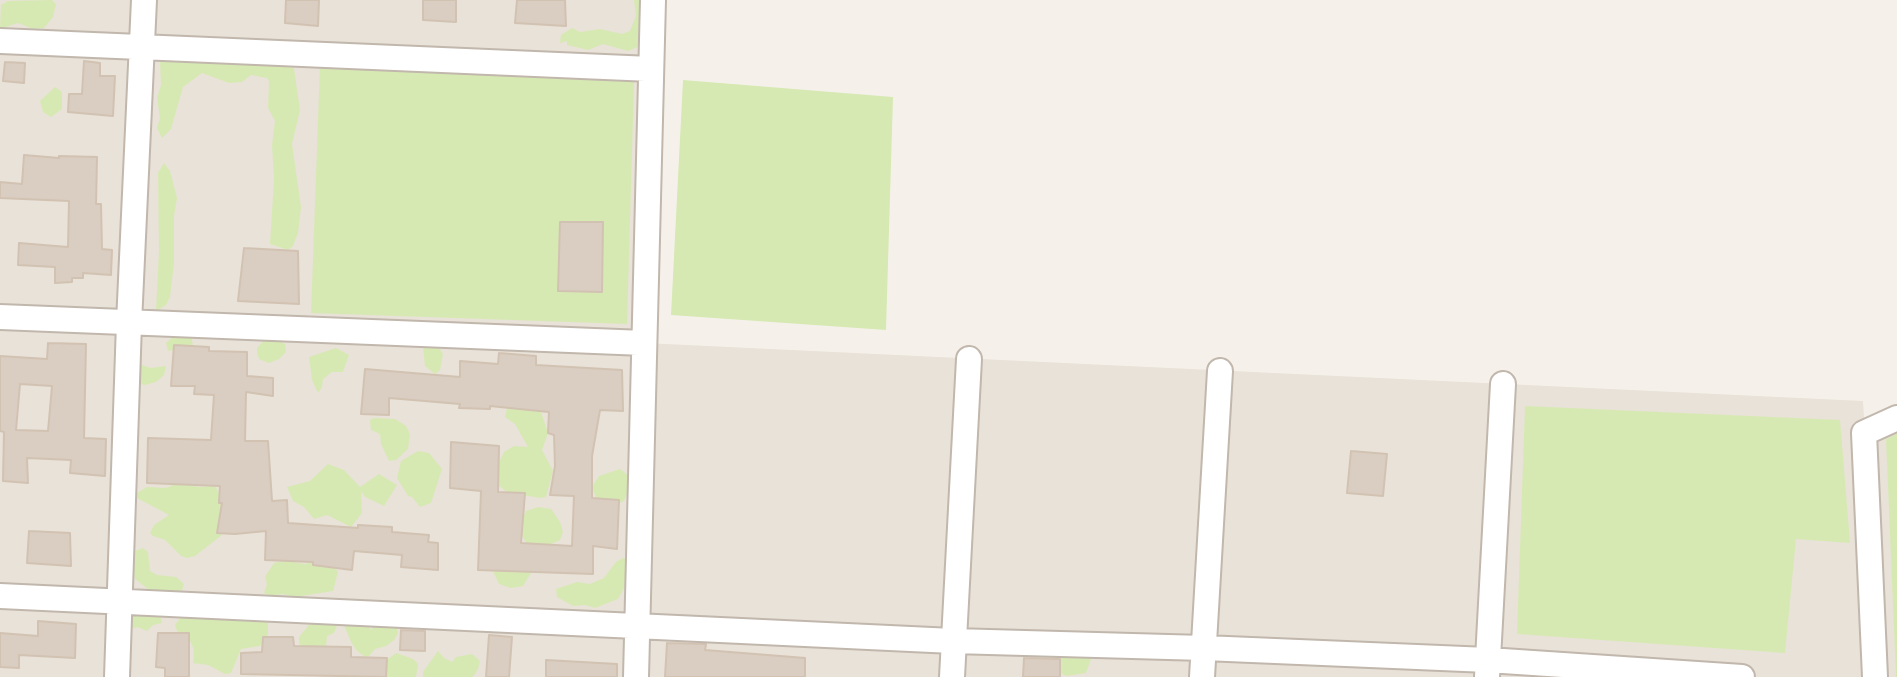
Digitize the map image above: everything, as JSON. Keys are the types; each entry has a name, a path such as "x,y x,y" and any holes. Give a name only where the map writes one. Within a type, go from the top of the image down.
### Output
{"street":[{"path":"117,677 129,323 144,0"},
{"path":"636,677 653,0"},
{"path":"0,41 651,69"},
{"path":"0,317 644,343"},
{"path":"952,677 969,359"},
{"path":"1202,677 1220,371"},
{"path":"1488,669 1503,384"},
{"path":"1875,677 1864,433 1897,418"},
{"path":"0,596 953,641 1204,648 1488,669 1742,677"}],"shaded area":[{"path":"0,0 653,0 645,343 1863,401 1865,433 1897,418 1897,677 0,677"}],"green space":[{"path":"52,0 56,4 53,17 44,28 33,29 18,23 0,29 1,5 8,1"},
{"path":"634,0 660,0 640,46 628,51 603,44 588,50 567,45 567,41 560,43 561,35 572,28 580,32 600,29 622,34 630,31 636,16"},
{"path":"164,56 293,62 300,110 292,144 301,207 298,233 293,246 288,250 270,244 275,121 268,108 269,81 267,78 251,75 242,82 229,83 202,73 183,87 171,129 162,138 157,128 160,118 157,98 161,85 160,63"},
{"path":"320,64 634,82 627,324 311,313"},
{"path":"683,80 893,97 886,330 671,315"},
{"path":"55,87 62,92 62,109 51,117 43,112 40,101"},
{"path":"164,163 170,171 177,198 174,216 174,263 170,297 166,305 156,311 159,251 158,173"},
{"path":"178,332 191,335 193,346 168,351 166,343"},
{"path":"268,336 285,344 286,352 269,363 259,359 257,352 257,348"},
{"path":"430,341 436,343 443,354 440,370 435,374 425,366 423,346"},
{"path":"336,348 349,355 343,372 332,372 323,379 318,393 312,380 309,357"},
{"path":"139,364 150,368 166,366 164,375 156,382 145,385 137,383"},
{"path":"539,406 548,433 542,450 553,471 546,497 540,498 507,492 498,485 495,471 504,452 514,446 528,447 515,424 505,417 507,408"},
{"path":"1525,406 1840,420 1850,543 1796,539 1785,653 1517,634"},
{"path":"395,419 406,426 410,434 408,449 396,460 389,461 381,444 380,434 371,430 370,420"},
{"path":"1897,434 1897,677 1896,677 1886,439"},
{"path":"418,451 429,453 442,469 431,503 420,507 408,496 397,478 401,461"},
{"path":"328,464 344,470 360,487 379,474 397,485 384,506 365,497 361,491 362,513 351,527 327,515 314,519 304,507 293,501 287,487 310,481"},
{"path":"620,469 633,479 624,501 619,503 610,499 598,503 592,487 599,476"},
{"path":"191,484 198,487 215,486 223,500 219,520 223,532 195,556 187,558 181,556 165,540 150,533 154,525 169,515 137,498 137,493 147,487 166,488"},
{"path":"538,507 551,509 560,522 563,532 560,540 549,545 527,544 521,534 523,517 526,511"},
{"path":"143,548 148,552 150,571 157,575 176,577 184,584 180,596 168,597 148,589 135,579 132,561 135,551"},
{"path":"623,558 630,561 628,581 618,599 595,608 573,606 557,597 556,589 577,582 590,584 604,578 616,562"},
{"path":"286,561 305,564 317,561 334,567 338,572 333,591 295,597 264,593 267,584 265,577 274,563"},
{"path":"532,561 531,573 523,586 511,588 499,584 489,563"},
{"path":"185,612 268,616 268,634 260,646 241,649 231,673 225,674 208,665 193,663 194,650 189,638 177,631 175,625"},
{"path":"133,615 160,615 162,623 153,625 147,631 137,627 132,629"},
{"path":"382,617 395,621 398,633 394,640 375,649 367,658 357,651 344,625 350,619 364,619 371,630"},
{"path":"331,619 337,626 334,633 327,636 326,648 302,647 299,637 309,625"},
{"path":"438,651 452,662 456,657 472,654 480,661 478,669 473,677 423,677 423,672"},
{"path":"396,653 413,659 418,664 416,677 383,677 384,662"},
{"path":"1085,654 1091,659 1086,673 1066,676 1057,671 1055,658"}],"building":[{"path":"286,0 319,0 318,26 285,23"},
{"path":"423,0 456,0 456,22 423,20"},
{"path":"517,0 565,0 566,26 515,23"},
{"path":"84,61 100,63 100,76 115,76 113,116 68,112 69,94 82,94"},
{"path":"5,62 25,63 24,83 3,81"},
{"path":"24,155 97,157 96,204 101,204 102,249 112,250 111,275 83,273 83,278 72,278 72,282 55,283 55,267 18,265 19,243 68,247 69,201 0,198 0,182 22,184"},
{"path":"560,222 603,222 602,292 558,291"},
{"path":"244,248 298,251 299,304 238,301"},
{"path":"48,343 86,344 84,438 106,439 105,476 70,473 71,460 27,458 28,483 3,481 4,432 0,431 0,356 47,359","holes":["20,384 52,386 48,431 16,430"]},
{"path":"174,345 209,347 209,351 247,352 247,376 273,378 273,396 246,392 245,441 268,441 272,501 287,500 288,523 358,528 358,525 392,527 392,532 429,535 428,542 438,543 438,570 401,567 402,555 354,551 352,570 313,565 313,562 265,560 266,531 217,533 222,503 219,503 220,486 147,483 148,438 211,440 214,395 194,394 195,386 171,386"},
{"path":"499,353 536,356 536,365 622,370 623,411 600,410 592,456 592,498 619,500 617,549 593,546 593,574 478,570 481,491 450,488 451,442 499,446 498,492 525,493 521,543 572,546 574,496 550,495 555,466 554,435 548,433 549,412 490,406 490,409 459,408 460,404 389,398 389,415 361,414 365,369 460,377 460,361 498,364"},
{"path":"1351,451 1387,454 1383,496 1347,493"},
{"path":"29,531 70,533 71,566 27,563"},
{"path":"38,621 76,624 75,658 19,655 19,668 0,667 0,633 38,636"},
{"path":"401,630 425,631 425,651 400,650"},
{"path":"158,633 189,633 189,677 165,677 165,668 156,667"},
{"path":"489,635 512,637 509,677 486,677"},
{"path":"263,637 293,637 294,646 351,647 351,657 387,658 386,677 241,674 241,653 262,652"},
{"path":"667,643 706,644 705,650 805,658 805,677 665,677"},
{"path":"1024,658 1060,659 1060,677 1023,677"},
{"path":"546,660 617,664 617,677 546,677"}]}
